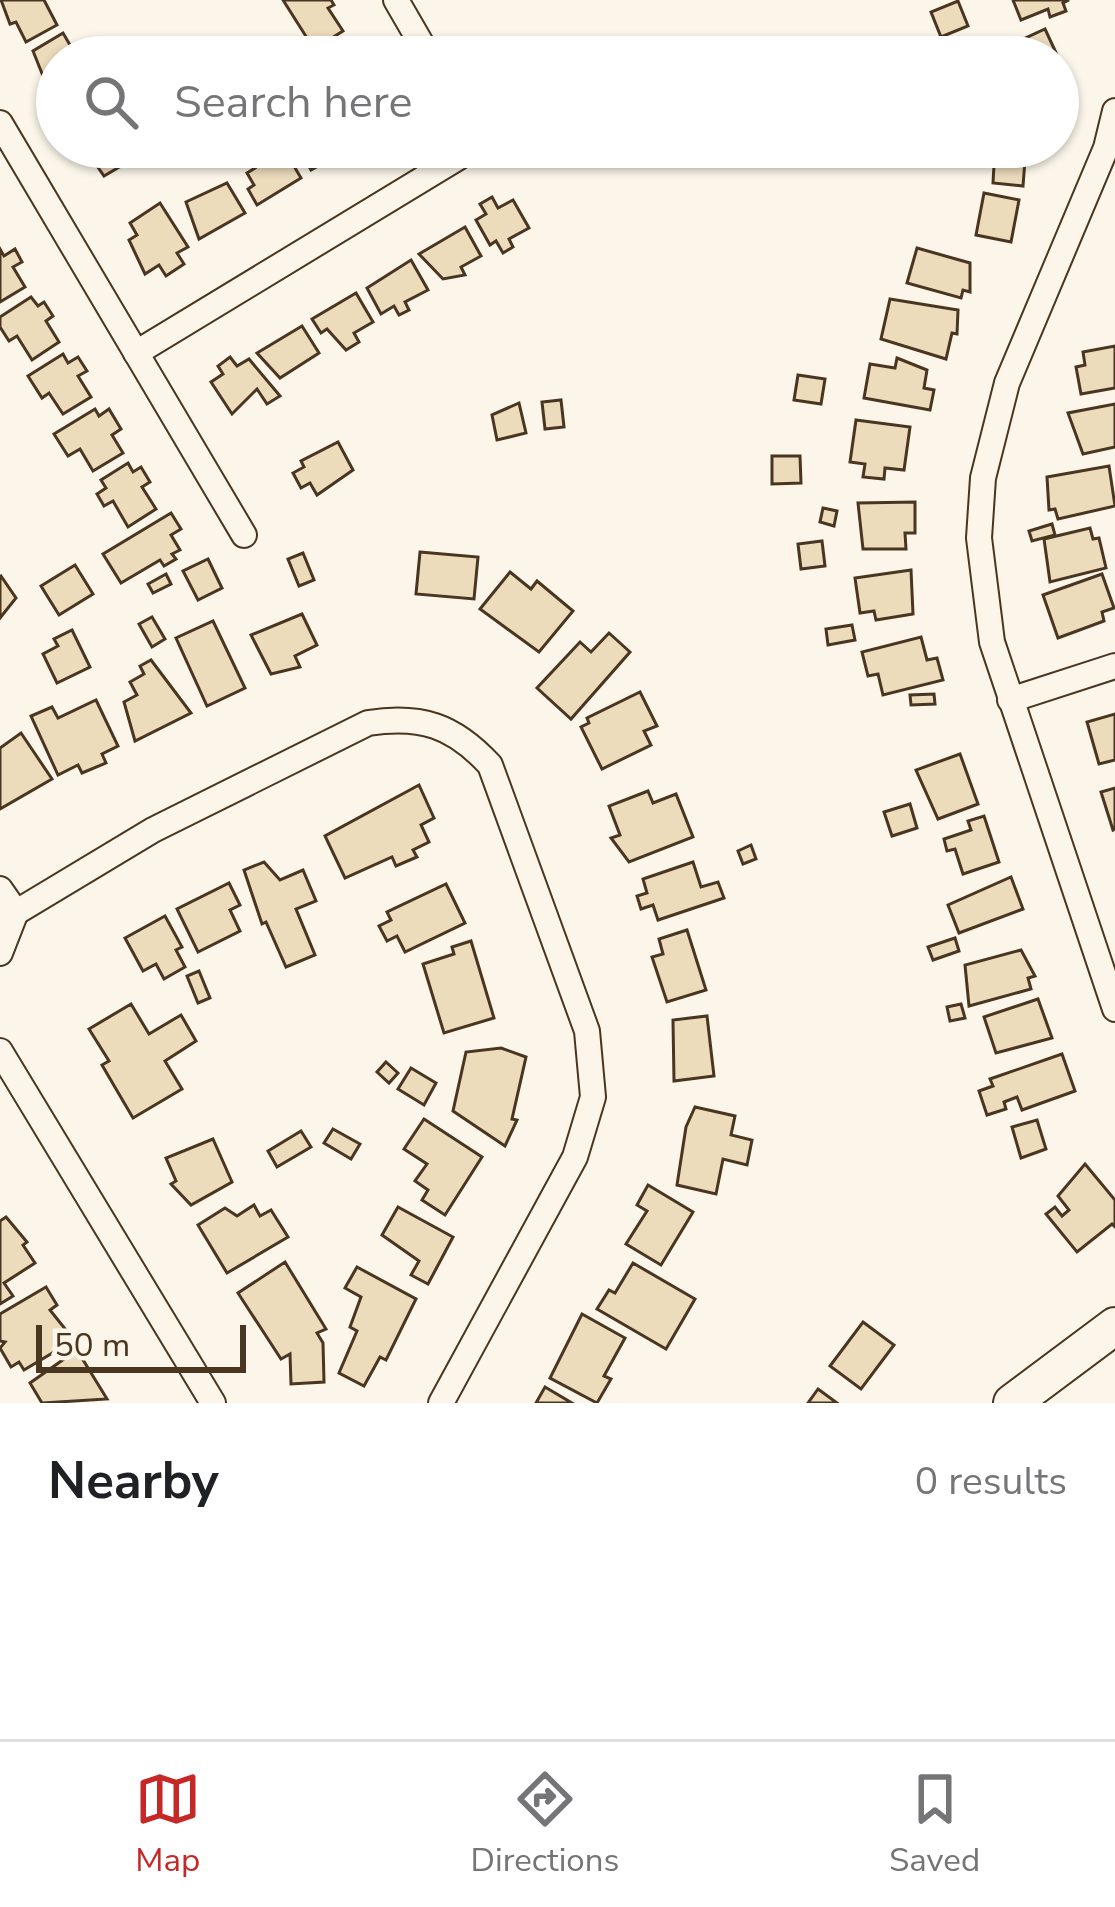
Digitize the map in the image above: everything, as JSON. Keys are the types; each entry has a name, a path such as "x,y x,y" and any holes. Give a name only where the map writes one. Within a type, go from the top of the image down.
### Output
{"main road":[{"path":"1012,1403 1115,1326"}],"street":[{"path":"396,0 417,36"},
{"path":"1115,110 1106,148 1007,383 983,478 982,591 1010,700 1115,1009"},
{"path":"0,122 244,535"},
{"path":"136,352 441,168"},
{"path":"1010,700 1115,666"},
{"path":"8,917 153,830 368,723 406,718 438,724 466,739 490,764 586,1031 593,1097 575,1157 441,1403"},
{"path":"0,890 8,917 0,953"},
{"path":"0,1051 212,1403"}],"building":[{"path":"1,0 44,0 57,25 26,42 16,22 10,24"},
{"path":"283,0 331,0 334,5 328,8 343,31 335,36 306,36"},
{"path":"1013,0 1069,0 1063,3 1066,11 1050,17 1048,9 1021,20"},
{"path":"958,1 968,26 941,36 931,12"},
{"path":"255,168 295,168 301,178 257,205 248,189 254,185 247,173"},
{"path":"994,168 1024,168 1023,186 993,183"},
{"path":"227,183 245,213 199,239 186,202"},
{"path":"984,193 1019,200 1011,242 976,235"},
{"path":"492,197 498,208 513,200 529,228 509,239 513,247 503,253 496,241 490,245 476,220 486,214 480,204"},
{"path":"160,203 188,247 177,253 184,264 166,276 159,265 145,274 129,240 137,235 130,223"},
{"path":"465,227 481,256 461,267 465,275 443,279 419,254"},
{"path":"917,248 970,263 970,292 963,290 961,298 907,283"},
{"path":"0,249 4,256 15,249 22,262 13,267 25,287 0,302"},
{"path":"411,260 428,290 405,302 409,310 399,315 394,306 381,314 367,288"},
{"path":"356,293 373,322 354,333 359,342 346,350 327,329 321,333 312,319"},
{"path":"31,297 38,306 44,302 53,316 46,321 59,342 32,360 17,336 9,341 0,327 0,317"},
{"path":"890,299 958,310 957,334 952,333 946,359 881,339"},
{"path":"302,326 319,353 280,378 257,353"},
{"path":"1115,346 1115,388 1081,394 1076,367 1085,365 1083,352"},
{"path":"63,354 68,363 78,357 87,371 78,376 91,397 63,414 49,393 42,398 28,376"},
{"path":"230,357 237,366 249,359 280,396 267,404 257,389 232,414 211,382 223,374 218,366"},
{"path":"897,358 927,370 924,388 934,390 930,410 864,398 870,364 895,368"},
{"path":"798,375 825,379 821,404 794,400"},
{"path":"561,400 564,427 545,429 542,402"},
{"path":"519,403 526,433 497,440 492,415"},
{"path":"1115,404 1115,447 1083,454 1068,413"},
{"path":"95,409 99,416 109,409 121,429 112,435 123,453 93,471 80,449 68,456 54,434"},
{"path":"856,420 910,427 904,470 885,468 884,479 863,477 865,464 850,462"},
{"path":"338,442 353,470 317,495 310,483 301,488 293,473 304,467 301,461"},
{"path":"772,456 800,456 801,483 772,484"},
{"path":"128,463 133,472 141,467 150,482 142,487 156,509 128,527 113,501 104,506 97,494 106,488 101,480"},
{"path":"1109,466 1115,506 1058,519 1055,509 1049,510 1047,477"},
{"path":"915,502 915,533 905,533 906,549 863,549 858,503"},
{"path":"823,508 837,511 834,526 820,522"},
{"path":"171,513 181,529 171,535 180,550 172,554 176,559 164,566 160,560 121,583 103,554"},
{"path":"1052,524 1055,535 1032,541 1029,531"},
{"path":"1090,528 1093,539 1099,538 1106,568 1050,582 1044,539"},
{"path":"822,541 825,566 801,569 798,544"},
{"path":"420,552 478,557 474,599 416,594"},
{"path":"303,553 314,580 299,586 288,559"},
{"path":"208,559 222,588 198,600 183,571"},
{"path":"75,565 93,594 59,615 41,586"},
{"path":"911,570 913,614 876,620 874,611 860,613 855,578"},
{"path":"510,572 531,589 537,581 573,611 539,652 480,609"},
{"path":"166,574 171,584 153,593 148,584"},
{"path":"1102,574 1114,608 1102,612 1104,621 1058,638 1043,595"},
{"path":"0,577 16,598 0,618"},
{"path":"302,614 317,645 295,656 300,667 271,674 251,635"},
{"path":"152,617 165,639 152,647 139,624"},
{"path":"213,621 245,688 207,706 176,638"},
{"path":"852,625 855,640 828,645 826,629"},
{"path":"72,630 90,667 57,683 43,654 58,646 54,639"},
{"path":"609,633 630,652 571,719 537,688 580,642 591,652"},
{"path":"921,637 927,660 937,658 943,680 883,695 878,674 868,676 862,652"},
{"path":"151,660 191,713 135,741 124,702 137,695 130,682 144,674 140,666"},
{"path":"640,692 657,726 644,731 651,745 602,769 581,727 589,723 587,718"},
{"path":"934,694 935,704 911,705 910,695"},
{"path":"96,700 118,746 102,754 106,763 82,773 78,765 58,775 31,716 52,707 58,718"},
{"path":"1115,714 1115,760 1099,764 1087,722"},
{"path":"21,733 52,779 0,809 0,748"},
{"path":"960,754 978,804 938,819 916,770"},
{"path":"419,785 434,818 421,825 429,842 413,850 417,857 396,866 392,857 345,878 325,836"},
{"path":"1115,788 1115,829 1113,830 1101,792"},
{"path":"648,791 653,803 676,794 693,837 629,862 611,838 620,835 609,806"},
{"path":"910,804 917,828 892,836 884,812"},
{"path":"984,816 999,862 963,874 955,849 947,851 944,839 971,830 968,821"},
{"path":"751,845 756,859 743,864 738,851"},
{"path":"264,862 280,880 303,870 316,901 296,909 315,955 286,967 266,922 262,924 244,870"},
{"path":"693,862 701,887 718,882 724,898 658,920 653,905 641,909 637,896 647,893 643,879"},
{"path":"1011,877 1023,909 959,933 948,905"},
{"path":"229,883 240,905 230,910 240,931 198,952 177,909"},
{"path":"446,884 465,923 405,952 397,936 387,941 379,926 391,920 387,912"},
{"path":"165,916 182,947 176,950 185,967 164,979 156,964 143,971 125,938"},
{"path":"687,930 706,990 667,1002 652,957 663,954 659,939"},
{"path":"955,938 959,951 933,960 928,947"},
{"path":"471,941 494,1018 444,1033 423,964 454,954 452,947"},
{"path":"1021,950 1035,976 1028,978 1031,989 969,1006 965,965"},
{"path":"199,971 210,998 198,1003 187,976"},
{"path":"1038,999 1052,1038 996,1053 984,1017"},
{"path":"131,1004 149,1034 181,1015 196,1041 165,1061 182,1089 133,1118 102,1065 109,1061 89,1029"},
{"path":"961,1004 965,1018 950,1021 947,1007"},
{"path":"707,1016 714,1076 674,1081 673,1020"},
{"path":"501,1048 526,1057 512,1119 517,1120 505,1146 453,1111 466,1052"},
{"path":"1062,1054 1075,1091 1022,1110 1017,1097 1004,1102 1006,1109 987,1115 979,1091 993,1086 990,1079"},
{"path":"386,1062 398,1073 389,1083 377,1072"},
{"path":"411,1068 436,1083 424,1105 398,1089"},
{"path":"695,1107 735,1116 731,1135 752,1140 747,1165 723,1159 716,1194 677,1185 686,1127"},
{"path":"424,1119 482,1157 445,1215 422,1200 428,1190 415,1181 427,1164 404,1149"},
{"path":"1037,1120 1046,1149 1021,1158 1012,1127"},
{"path":"333,1129 360,1144 351,1159 324,1143"},
{"path":"301,1131 311,1147 277,1167 268,1151"},
{"path":"213,1139 232,1182 191,1205 171,1184 176,1181 166,1158"},
{"path":"1085,1164 1115,1200 1115,1227 1112,1224 1077,1252 1046,1214 1055,1207 1062,1216 1069,1210 1058,1196"},
{"path":"648,1185 693,1212 661,1265 626,1244 647,1211 637,1205"},
{"path":"254,1205 260,1216 271,1210 288,1237 227,1273 198,1225 225,1208 237,1216"},
{"path":"398,1207 453,1237 428,1284 411,1275 419,1261 382,1235"},
{"path":"6,1217 27,1242 23,1245 35,1263 4,1283 13,1296 0,1304 0,1221"},
{"path":"285,1262 326,1329 317,1333 323,1343 324,1382 291,1384 290,1354 281,1359 238,1293"},
{"path":"633,1263 695,1299 666,1349 597,1309 609,1290 615,1293"},
{"path":"357,1267 416,1299 386,1360 380,1357 364,1386 339,1373 357,1331 350,1327 361,1297 345,1288"},
{"path":"46,1287 57,1305 50,1310 74,1340 24,1370 19,1362 11,1367 0,1348 5,1342 0,1341 0,1314"},
{"path":"582,1314 625,1338 604,1376 611,1379 597,1403 550,1378"},
{"path":"863,1322 894,1345 861,1389 830,1366"},
{"path":"77,1350 107,1399 42,1403 30,1383"},
{"path":"545,1387 572,1403 536,1403"},
{"path":"818,1389 837,1403 808,1403"}]}
